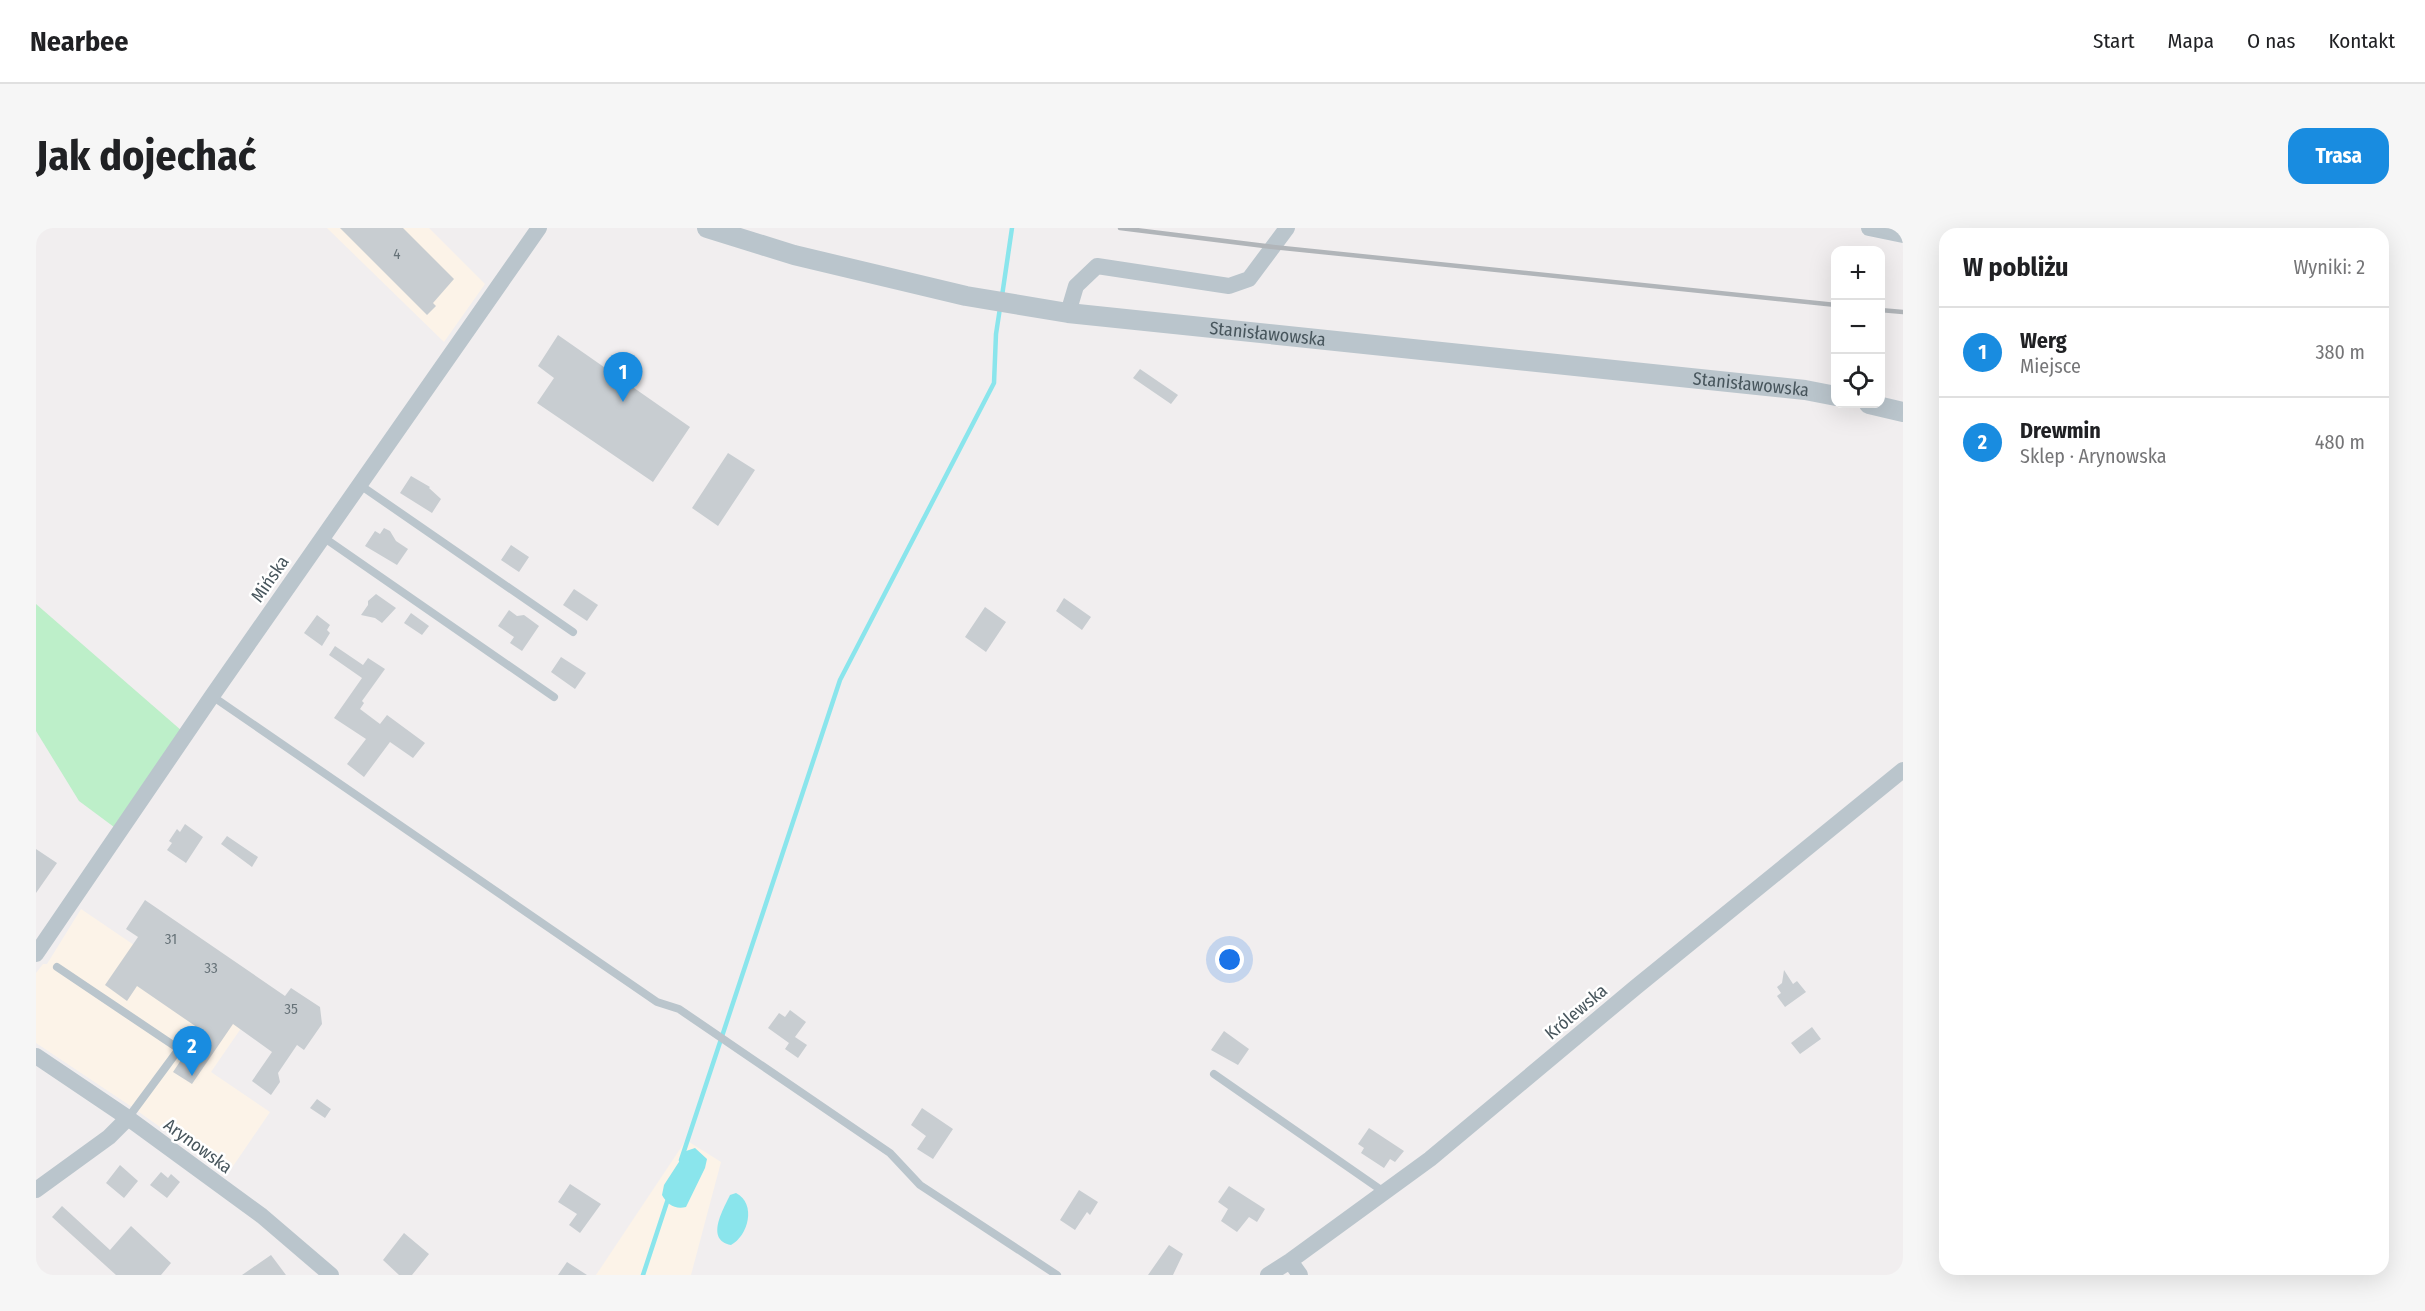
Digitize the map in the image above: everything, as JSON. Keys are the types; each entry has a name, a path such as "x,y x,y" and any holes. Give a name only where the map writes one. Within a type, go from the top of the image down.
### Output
{"street":[{"name":"Mińska","path":"36,954 212,696 539,228"},
{"name":"Stanisławowska","path":"707,228 794,255 966,296 1068,312 1585,365 1805,390 1831,395"},
{"path":"1068,312 1076,286 1097,266 1229,286 1249,279 1287,228"},
{"path":"1869,228 1903,235"},
{"path":"1885,408 1903,412"},
{"name":"Królewska","path":"1268,1275 1295,1268 1384,1192 1430,1159 1636,987 1903,770"},
{"name":"Arynowska","path":"36,1056 128,1118 276,1226 331,1275"},
{"path":"36,1190 109,1137 128,1118"}],"lane":[{"path":"360,485 573,632"},
{"path":"323,537 554,697"},
{"path":"212,696 657,1002 679,1009 746,1054 890,1153 920,1185 1057,1275"},
{"path":"57,967 179,1049 128,1118"},
{"path":"1214,1074 1384,1192"}],"shaded area":[{"path":"327,228 429,228 485,284 444,342"},
{"path":"81,909 246,1021 211,1072 270,1112 227,1175 132,1107 36,1043 36,973 43,964 47,964"},
{"path":"686,1140 721,1162 691,1275 596,1275"}],"green space":[{"path":"36,604 182,731 114,827 79,801 36,731"}],"water":[{"path":"695,1148 707,1159 705,1168 686,1207 675,1207 669,1204 662,1195 664,1185 686,1151"},
{"path":"736,1193 743,1198 746,1204 748,1220 742,1235 731,1245 723,1242 717,1231 720,1216 730,1195"}],"building":[{"path":"340,228 403,228 454,279 433,303 436,306 427,315"},
{"path":"558,335 690,427 653,482 537,403 554,378 538,366"},
{"path":"1140,369 1178,395 1171,404 1133,378"},
{"path":"728,453 755,470 718,526 692,508"},
{"path":"411,476 430,487 441,499 432,513 400,493"},
{"path":"384,528 390,531 396,541 408,549 397,565 365,546 375,531 380,534"},
{"path":"511,545 529,557 519,572 501,560"},
{"path":"574,589 598,605 587,621 563,605"},
{"path":"376,594 396,608 382,623 375,618 361,615 368,601"},
{"path":"1064,598 1091,617 1082,630 1056,611"},
{"path":"985,607 1006,622 986,652 965,637"},
{"path":"509,610 517,616 524,615 539,626 522,651 510,643 514,637 498,626"},
{"path":"411,613 429,626 422,635 404,623"},
{"path":"317,615 330,625 327,630 330,633 322,646 304,633"},
{"path":"335,646 363,665 368,658 385,669 362,701 364,703 360,709 380,724 387,715 425,743 413,758 390,742 364,777 347,764 366,739 334,718 362,678 329,655"},
{"path":"561,657 586,673 575,689 551,672"},
{"path":"185,824 203,837 186,863 167,850 172,843 169,841 177,829 180,832"},
{"path":"227,836 258,857 252,867 221,844"},
{"path":"36,849 57,863 36,893"},
{"path":"145,900 285,996 291,988 320,1007 322,1024 304,1050 297,1045 278,1073 280,1082 271,1095 252,1081 272,1052 233,1024 192,1084 173,1072 201,1030 137,986 127,1001 105,985 138,937 126,929"},
{"path":"1784,970 1793,984 1797,981 1806,992 1785,1007 1777,996 1781,993 1777,987 1782,983"},
{"path":"790,1010 806,1022 795,1037 807,1045 798,1058 785,1049 789,1043 768,1028 779,1013 785,1017"},
{"path":"1812,1027 1821,1039 1800,1054 1791,1043"},
{"path":"1224,1031 1249,1049 1238,1065 1211,1050"},
{"path":"317,1099 331,1109 325,1118 310,1108"},
{"path":"922,1108 953,1129 933,1159 917,1149 926,1136 911,1125"},
{"path":"1369,1128 1404,1151 1395,1162 1390,1159 1384,1168 1361,1153 1364,1148 1358,1144"},
{"path":"120,1165 138,1181 124,1198 106,1183"},
{"path":"161,1172 168,1178 171,1174 180,1182 167,1198 150,1185"},
{"path":"570,1184 601,1204 580,1233 569,1225 577,1214 558,1202"},
{"path":"1229,1186 1265,1209 1257,1222 1249,1217 1237,1232 1221,1221 1228,1209 1218,1202"},
{"path":"1079,1190 1098,1202 1090,1215 1087,1212 1075,1230 1060,1220"},
{"path":"62,1206 110,1250 131,1226 171,1263 161,1275 116,1275 52,1217"},
{"path":"404,1233 429,1254 412,1275 399,1275 383,1260"},
{"path":"1169,1245 1183,1254 1173,1275 1148,1275"},
{"path":"271,1255 286,1275 242,1275"},
{"path":"567,1262 587,1275 558,1275"}],"waterway":[{"path":"1002,296 1012,228"},
{"path":"681,1160 840,680 994,383 996,334 1000,308"},
{"path":"643,1275 668,1199"}],"railway":[{"path":"1120,228 1273,247 1831,304"},
{"path":"1885,310 1903,312"}],"place":[{"name":"Werg","path":"623,402"},
{"name":"Drewmin","path":"192,1076"}]}
